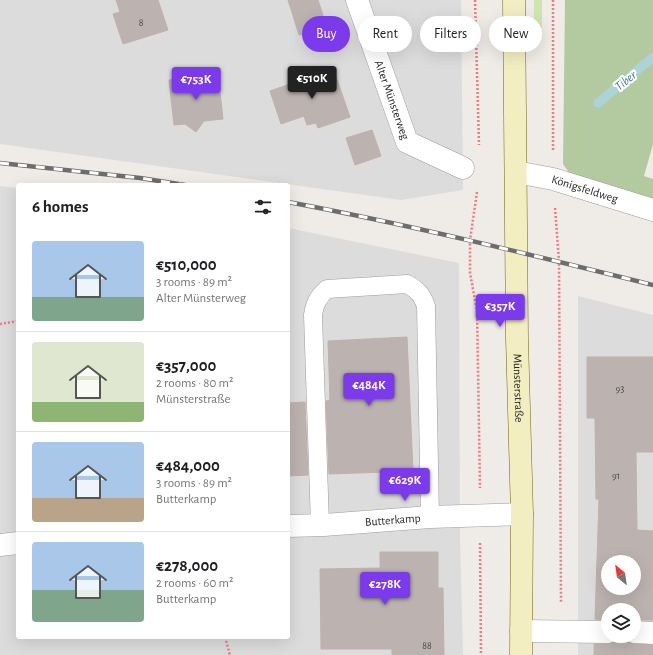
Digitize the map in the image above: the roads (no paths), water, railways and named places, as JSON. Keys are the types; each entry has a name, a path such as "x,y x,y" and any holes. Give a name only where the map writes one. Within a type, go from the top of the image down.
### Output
{"main road":[{"name":"Münsterstraße","path":"514,0 517,339 522,514 521,655"}],"street":[{"name":"Alter Münsterweg","path":"357,0 407,142 463,168"},
{"name":"Königsfeldweg","path":"516,172 553,178 653,210"},
{"name":"Butterkamp","path":"290,526 430,517 522,514"},
{"path":"0,545 16,543"},
{"path":"521,631 601,632"},
{"path":"641,632 653,632"}],"lane":[{"path":"320,525 313,315 314,306 318,297 327,289 407,284 417,289 424,298 426,306 430,517"}],"waterway":[{"name":"Tiber","path":"598,103 653,57"}],"railway":[{"path":"0,163 140,178 172,183"},
{"path":"290,202 426,230 653,285"}]}
